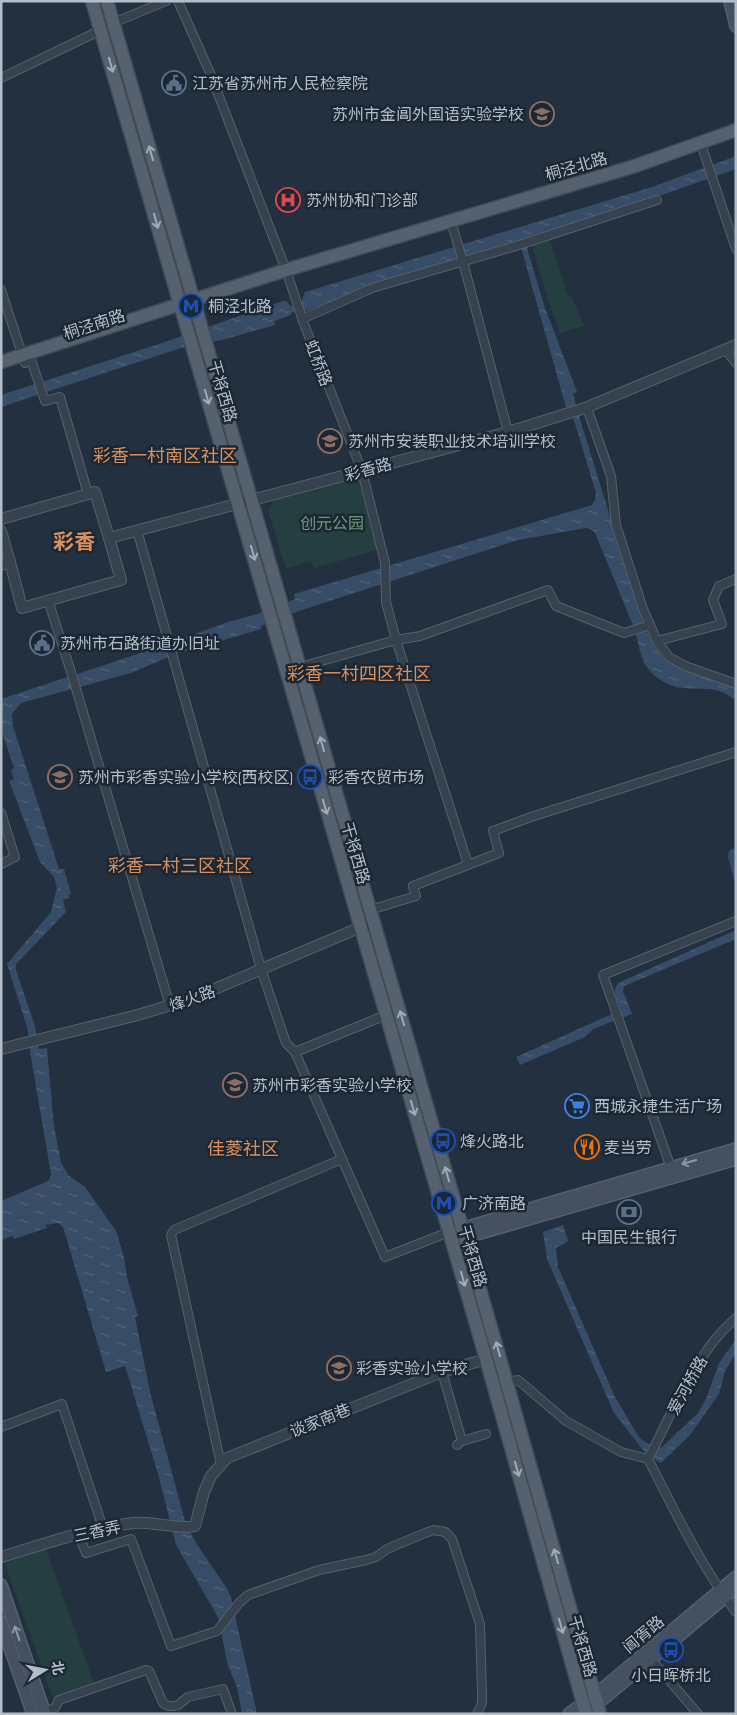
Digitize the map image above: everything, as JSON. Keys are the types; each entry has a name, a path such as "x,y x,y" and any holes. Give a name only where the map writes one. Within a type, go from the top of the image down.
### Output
{"main road":[{"name":"干将西路","path":"92,1 451,1237 585,1711"},
{"name":"干将西路","path":"106,1 507,1382 597,1704"},
{"path":"730,1 736,26"},
{"name":"桐泾北路","path":"195,304 621,170 736,130"},
{"name":"桐泾北路","path":"288,274 616,180 736,138"},
{"name":"桐泾南路","path":"1,371 27,358 195,304"},
{"name":"桐泾南路","path":"1,362 27,358"},
{"path":"451,1237 736,1149"},
{"path":"464,1233 736,1159"},
{"path":"507,1435 521,1431"},
{"name":"阊胥路","path":"569,1714 585,1711 597,1704 651,1660 722,1594 736,1577"},
{"path":"1,1586 41,1713"},
{"name":"阊胥路","path":"597,1704 722,1594 736,1588"},
{"path":"1,1622 41,1713"}],"street":[{"path":"113,23 166,1"},
{"name":"虹桥路","path":"178,1 210,73 362,471 385,563 386,602 396,640 468,864"},
{"path":"1,78 101,30"},
{"path":"703,150 736,249"},
{"path":"300,311 462,259 529,242 657,200"},
{"path":"453,228 508,432"},
{"path":"1,290 45,401 60,397 88,494"},
{"name":"彩香路","path":"109,538 508,432 567,414 586,408 736,345"},
{"path":"725,349 736,363"},
{"path":"586,408 611,476 616,525 648,626 657,642 669,657 685,666 736,684"},
{"path":"1,519 95,492 121,580 22,608 5,563 1,532"},
{"path":"136,530 261,969 286,1042 295,1052 384,1257 451,1237"},
{"path":"657,642 722,624 713,600 719,586 736,579"},
{"path":"300,667 396,640 420,636 548,590 556,606 624,633 648,626"},
{"path":"48,600 77,690 170,1006"},
{"path":"372,917 416,896 413,886 499,853 493,831 736,752"},
{"path":"1,813 15,857 1,864"},
{"name":"烽火路","path":"1,1049 191,999 361,927 372,917"},
{"path":"672,1168 603,975 736,920"},
{"path":"295,1052 386,1015"},
{"path":"221,1465 171,1235 174,1230 342,1159"},
{"name":"爱河桥路","path":"648,1458 708,1347 720,1332 736,1318"},
{"name":"谈家南巷","path":"194,1526 211,1476 227,1458 442,1372 486,1359"},
{"path":"442,1372 460,1443 486,1434"},
{"path":"507,1382 518,1380 566,1421 621,1452 648,1458 696,1550 722,1594 736,1612"},
{"path":"1,1427 62,1404 103,1528"},
{"name":"三香弄","path":"1,1557 103,1528 140,1523 194,1526"},
{"path":"78,1534 86,1554 131,1539 171,1646 217,1631 248,1595 310,1573 376,1557 387,1549 425,1533 440,1530 446,1532 452,1539 480,1624 482,1703 477,1714"},
{"path":"651,1660 698,1714"},
{"path":"41,1713 55,1708 59,1700 146,1670 150,1671 162,1703 174,1706 188,1697 223,1689 232,1714"}],"green space":[{"path":"550,240 568,296 571,295 584,326 560,333 532,246"},
{"name":"创元公园","path":"361,476 380,549 314,568 311,561 286,569 269,514 272,503 278,498"},
{"path":"46,1549 96,1689 55,1704 4,1562"}],"water":[{"path":"736,156 736,169 659,196 524,238 544,305 577,392 573,394 579,416 633,594 650,638 666,661 735,687 736,701 728,695 711,689 685,688 668,684 650,671 643,660 634,628 595,533 591,529 586,528 518,540 299,611 261,626 261,629 173,655 131,673 21,703 12,714 13,726 59,869 64,869 71,894 68,895 69,898 63,900 66,912 16,964 16,970 35,1026 39,1049 47,1048 54,1126 61,1162 68,1175 85,1187 116,1231 138,1316 135,1317 150,1392 185,1521 196,1543 231,1597 256,1709 256,1714 242,1714 237,1687 228,1666 218,1617 176,1545 158,1474 125,1366 106,1372 63,1227 58,1223 46,1225 47,1228 14,1239 12,1236 1,1240 1,1201 46,1182 51,1174 28,1030 7,964 51,912 57,888 54,877 40,862 9,781 14,779 11,770 14,768 1,729 1,699 159,647 225,623 257,614 295,599 294,594 592,505 596,493 573,417 569,418 519,240 391,278 380,285 305,311 291,313 291,315 274,321 275,325 222,340 178,349 1,407 1,395 162,343 283,301 286,301 291,306 301,303 305,292 652,187"},
{"path":"736,847 736,886 728,857 729,851"},
{"path":"736,930 736,939 624,986 623,991 632,1014 593,1029 585,1037 520,1065 516,1057 621,1010 615,993 618,983"},
{"path":"563,1225 568,1240 556,1248 558,1267 614,1395 642,1440 656,1448 662,1447 698,1413 706,1399 719,1363 736,1339 736,1353 725,1371 719,1394 690,1435 661,1463 647,1455 614,1413 547,1259 543,1232"}],"place":[{"name":"江苏省苏州市人民检察院","path":"174,83"},
{"name":"苏州市金阊外国语实验学校","path":"542,114"},
{"name":"苏州协和门诊部","path":"288,200"},
{"name":"桐泾北路","path":"191,306"},
{"name":"苏州市安装职业技术培训学校","path":"330,441"},
{"name":"苏州市石路街道办旧址","path":"42,643"},
{"name":"苏州市彩香实验小学校(西校区)","path":"60,777"},
{"name":"彩香农贸市场","path":"310,777"},
{"name":"苏州市彩香实验小学校","path":"235,1085"},
{"name":"西城永捷生活广场","path":"577,1106"},
{"name":"烽火路北","path":"443,1141"},
{"name":"麦当劳","path":"587,1147"},
{"name":"广济南路","path":"444,1203"},
{"name":"中国民生银行","path":"629,1212"},
{"name":"彩香实验小学校","path":"339,1368"},
{"name":"小日晖桥北","path":"671,1650"}],"district":[{"name":"彩香一村南区社区","path":"165,456"},
{"name":"彩香","path":"74,542"},
{"name":"彩香一村四区社区","path":"359,674"},
{"name":"彩香一村三区社区","path":"180,866"},
{"name":"佳菱社区","path":"243,1149"}]}
